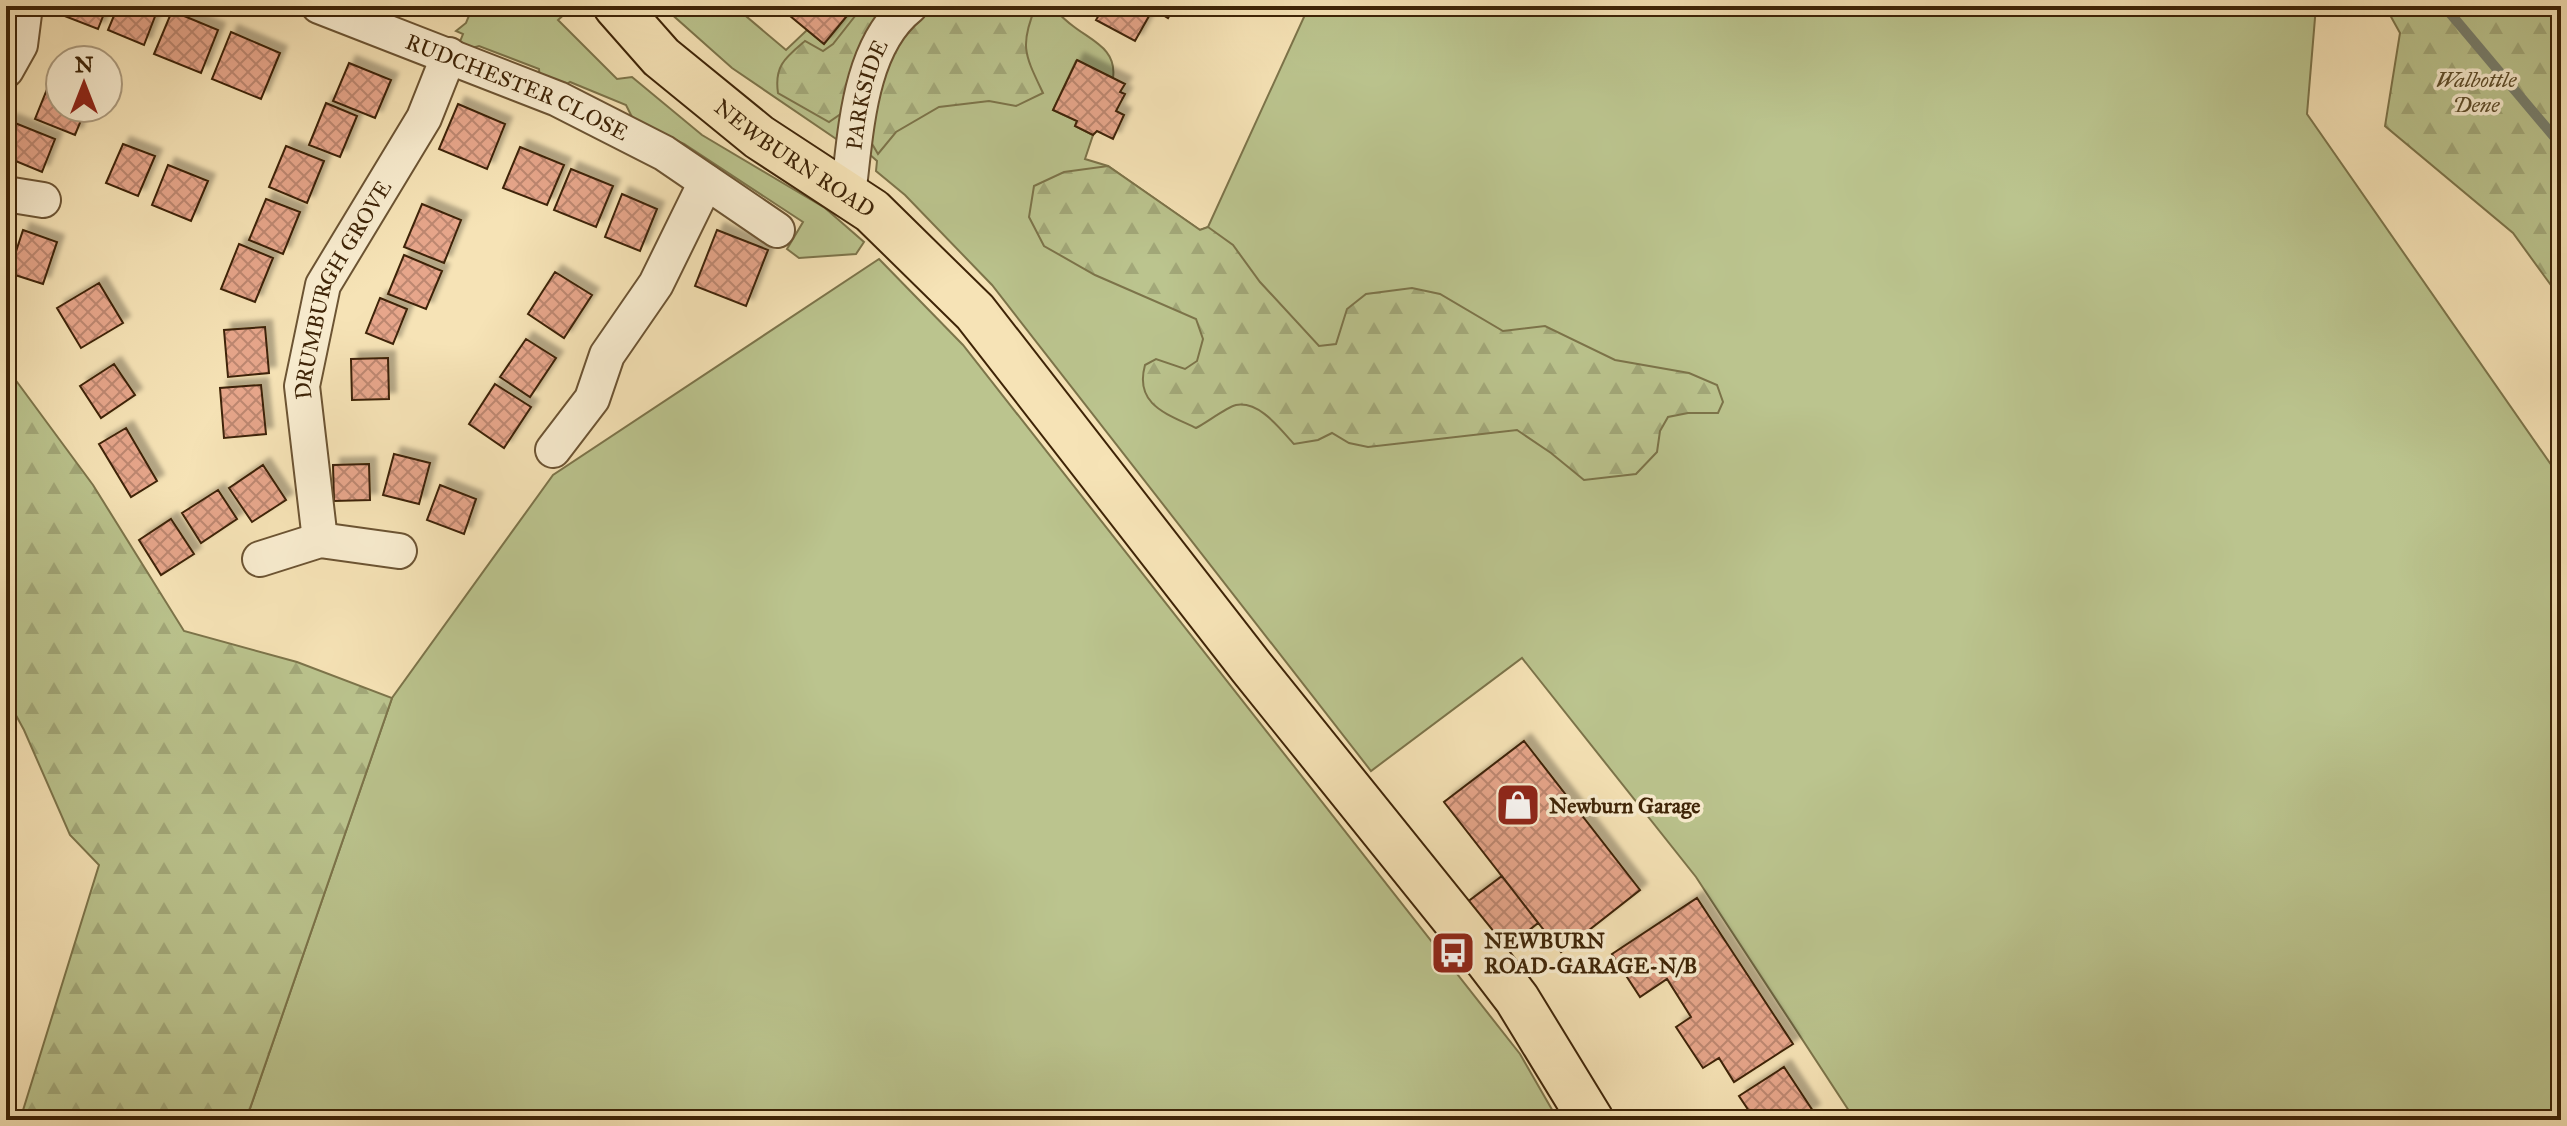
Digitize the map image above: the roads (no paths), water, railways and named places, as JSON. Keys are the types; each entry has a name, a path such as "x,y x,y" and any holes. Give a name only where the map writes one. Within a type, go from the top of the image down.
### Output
{"main road":[{"name":"NEWBURN ROAD","path":"616,6 661,57 759,137 872,211 975,312 1252,668 1517,999 1591,1120"}],"street":[{"path":"6,70 20,45 25,6"},
{"name":"RUDCHESTER CLOSE","path":"319,6 558,99 664,153 777,230"},
{"name":"PARKSIDE","path":"848,195 865,80 897,17 910,6"},
{"name":"DRUMBURGH GROVE","path":"320,540 302,386 323,285 424,118 449,55"},
{"path":"553,450 592,399 607,355 656,284 706,182"},
{"path":"6,194 43,200"},
{"path":"260,559 320,540 399,551"}],"waterway":[{"path":"2444,6 2561,145"}],"place":[{"name":"Newburn Garage","path":"1518,805"},
{"name":"NEWBURN ROAD-GARAGE-N/B","path":"1453,953"}],"park label":[{"name":"Walbottle Dene","path":"2476,92"}]}
